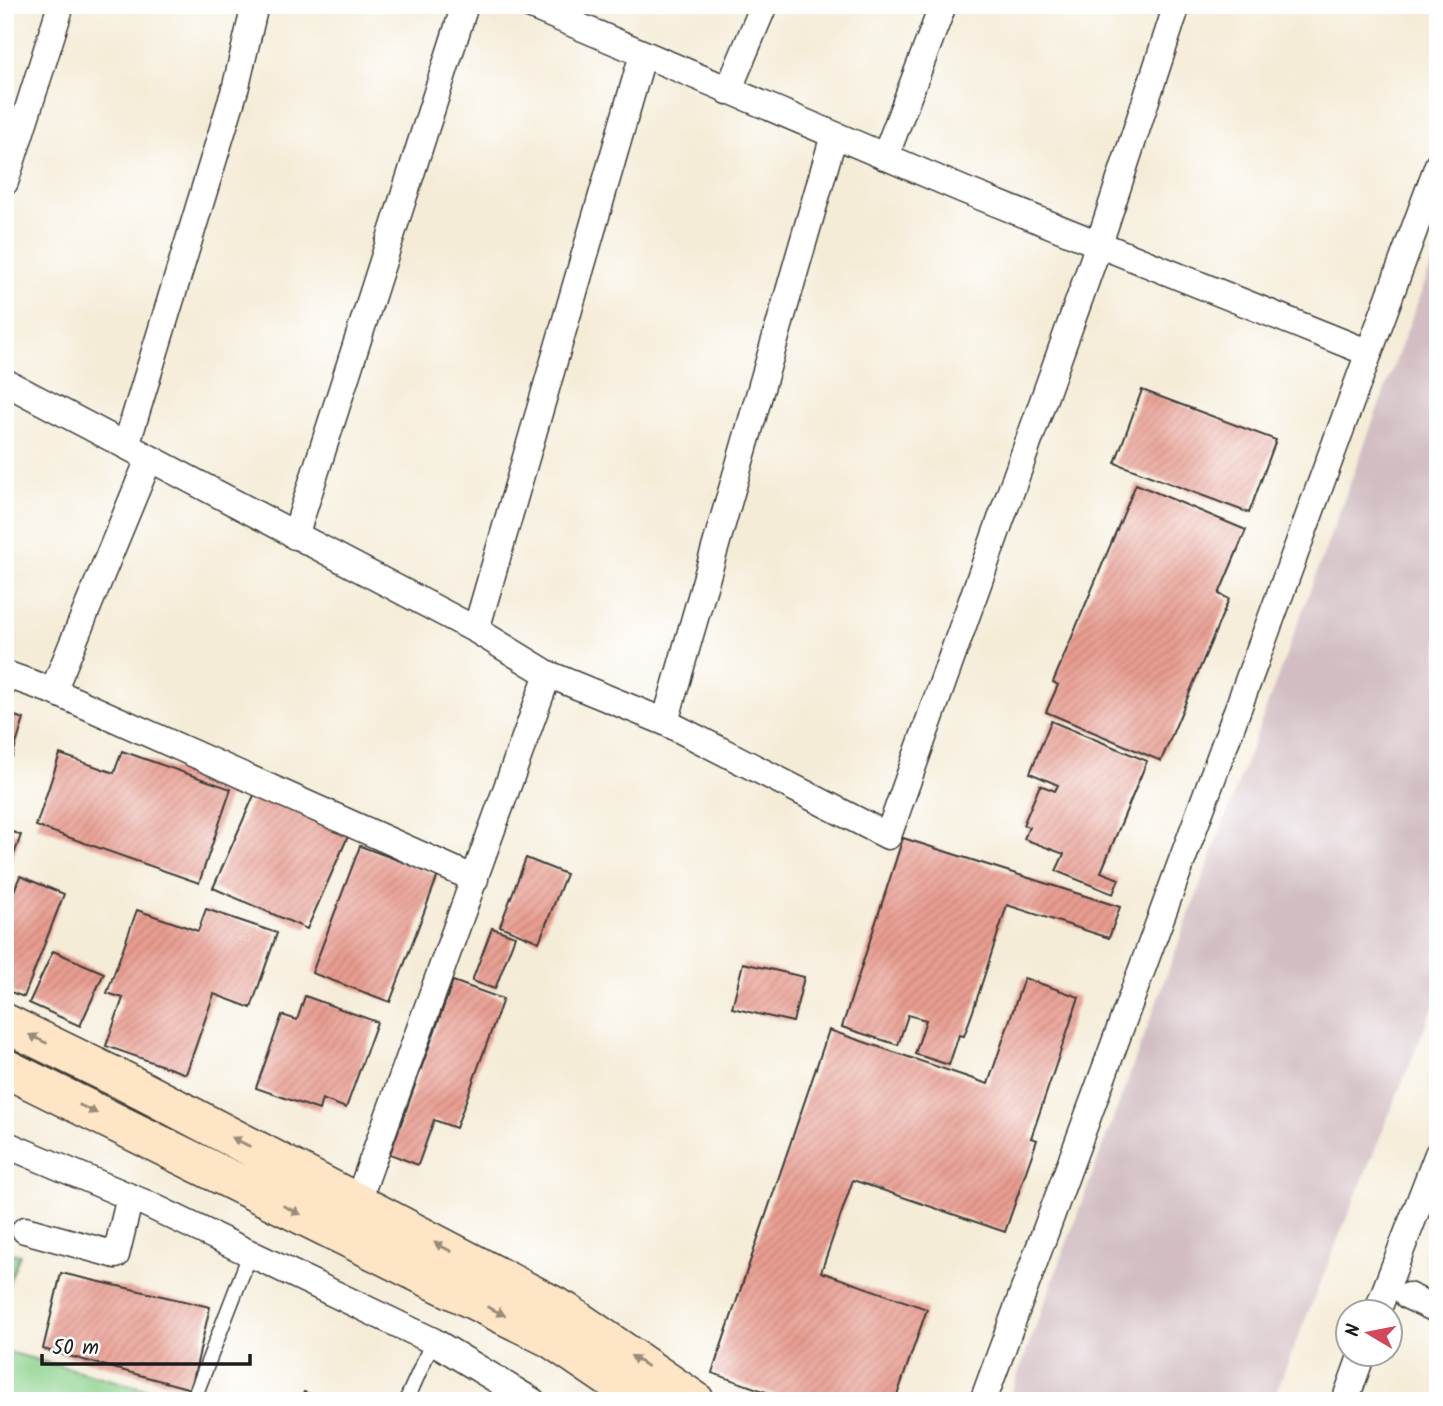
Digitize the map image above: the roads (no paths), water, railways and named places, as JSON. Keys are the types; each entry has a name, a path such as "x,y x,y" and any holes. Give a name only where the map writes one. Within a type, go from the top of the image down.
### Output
{"main road":[{"path":"5,1023 126,1082 564,1311 695,1401"},
{"path":"5,1068 552,1339 643,1401"}],"street":[{"path":"5,182 61,5"},
{"path":"53,691 138,452 236,86 255,5"},
{"path":"295,536 465,5"},
{"path":"529,5 885,157 1369,353"},
{"path":"728,91 764,5"},
{"path":"885,157 943,5"},
{"path":"5,382 476,630 548,674 665,722 888,836 1099,244 1177,5"},
{"path":"476,630 643,54"},
{"path":"665,722 834,135"},
{"path":"983,1401 1438,165"},
{"path":"5,674 53,691 475,879"},
{"path":"357,1203 548,674"},
{"path":"5,1144 130,1197 433,1341 533,1401"},
{"path":"1382,1298 1438,1154"},
{"path":"26,1230 116,1255 130,1197"},
{"path":"1408,1296 1438,1310"},
{"path":"1345,1401 1357,1368"}],"lane":[{"path":"193,1401 250,1254"},
{"path":"406,1401 433,1341"}]}
